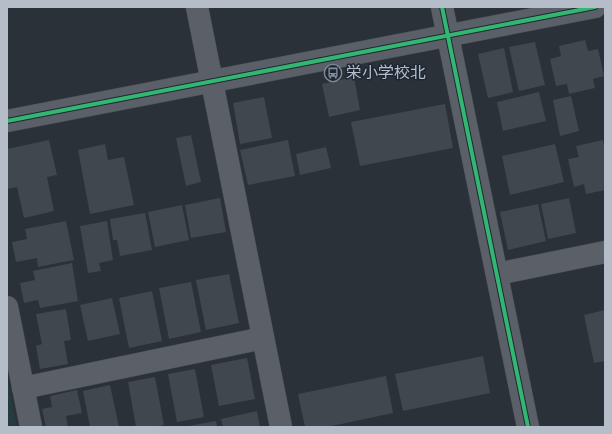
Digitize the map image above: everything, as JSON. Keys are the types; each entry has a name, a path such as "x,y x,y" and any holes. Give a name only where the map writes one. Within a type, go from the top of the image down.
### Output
{"street":[{"path":"197,7 281,427"},
{"path":"442,7 497,274 525,426"},
{"path":"7,121 595,7"},
{"path":"497,274 605,252"},
{"path":"7,307 31,427"},
{"path":"23,388 263,338"}],"green space":[{"path":"7,376 17,427 7,427"}],"building":[{"path":"585,40 588,51 598,49 604,76 593,79 595,88 569,94 567,84 556,86 550,59 561,56 559,46"},
{"path":"535,42 545,85 519,91 509,47"},
{"path":"504,48 513,92 488,98 478,54"},
{"path":"354,77 360,110 329,117 322,84"},
{"path":"539,92 546,121 503,131 497,102"},
{"path":"571,96 579,131 560,136 553,100"},
{"path":"264,97 272,138 240,144 233,103"},
{"path":"445,104 453,148 360,166 351,122"},
{"path":"191,135 201,182 186,186 176,138"},
{"path":"49,140 57,175 47,177 54,211 24,218 17,187 7,189 7,149"},
{"path":"288,140 295,176 248,185 240,150"},
{"path":"603,140 605,152 605,190 586,194 584,184 574,187 568,159 579,157 576,146"},
{"path":"105,144 108,160 124,157 134,205 90,214 78,150"},
{"path":"555,144 564,182 510,195 502,156"},
{"path":"326,147 331,168 300,175 296,154"},
{"path":"220,198 226,232 191,238 185,205"},
{"path":"569,198 576,233 548,239 541,204"},
{"path":"538,204 546,241 508,250 500,212"},
{"path":"182,205 189,240 155,247 148,212"},
{"path":"145,213 152,250 120,256 117,240 113,240 110,219"},
{"path":"66,221 74,260 38,267 37,258 16,262 12,242 27,239 25,229"},
{"path":"107,221 113,260 99,263 101,271 88,273 80,226"},
{"path":"72,263 78,301 40,308 38,300 24,303 20,283 35,280 33,271"},
{"path":"229,274 239,323 206,330 196,280"},
{"path":"191,282 201,332 169,339 159,288"},
{"path":"152,291 162,341 129,348 119,298"},
{"path":"112,298 120,334 88,341 80,305"},
{"path":"66,309 71,340 64,341 68,364 40,369 36,346 42,344 36,314"},
{"path":"605,310 605,361 594,363 584,315"},
{"path":"483,356 490,393 403,411 395,374"},
{"path":"247,358 255,399 219,406 211,365"},
{"path":"195,369 204,417 177,422 168,374"},
{"path":"386,376 393,413 327,427 305,427 298,394"},
{"path":"155,377 164,425 155,427 136,427 128,382"},
{"path":"110,385 119,427 90,427 83,391"},
{"path":"77,390 82,413 66,416 68,427 46,427 42,409 52,407 50,396"},
{"path":"257,411 260,427 223,427 221,419"},
{"path":"216,421 217,427 188,427 188,426"}],"cycle path":[{"path":"442,7 528,427"},
{"path":"7,121 595,7"}],"place":[{"name":"栄小学校北","path":"333,73"}]}
